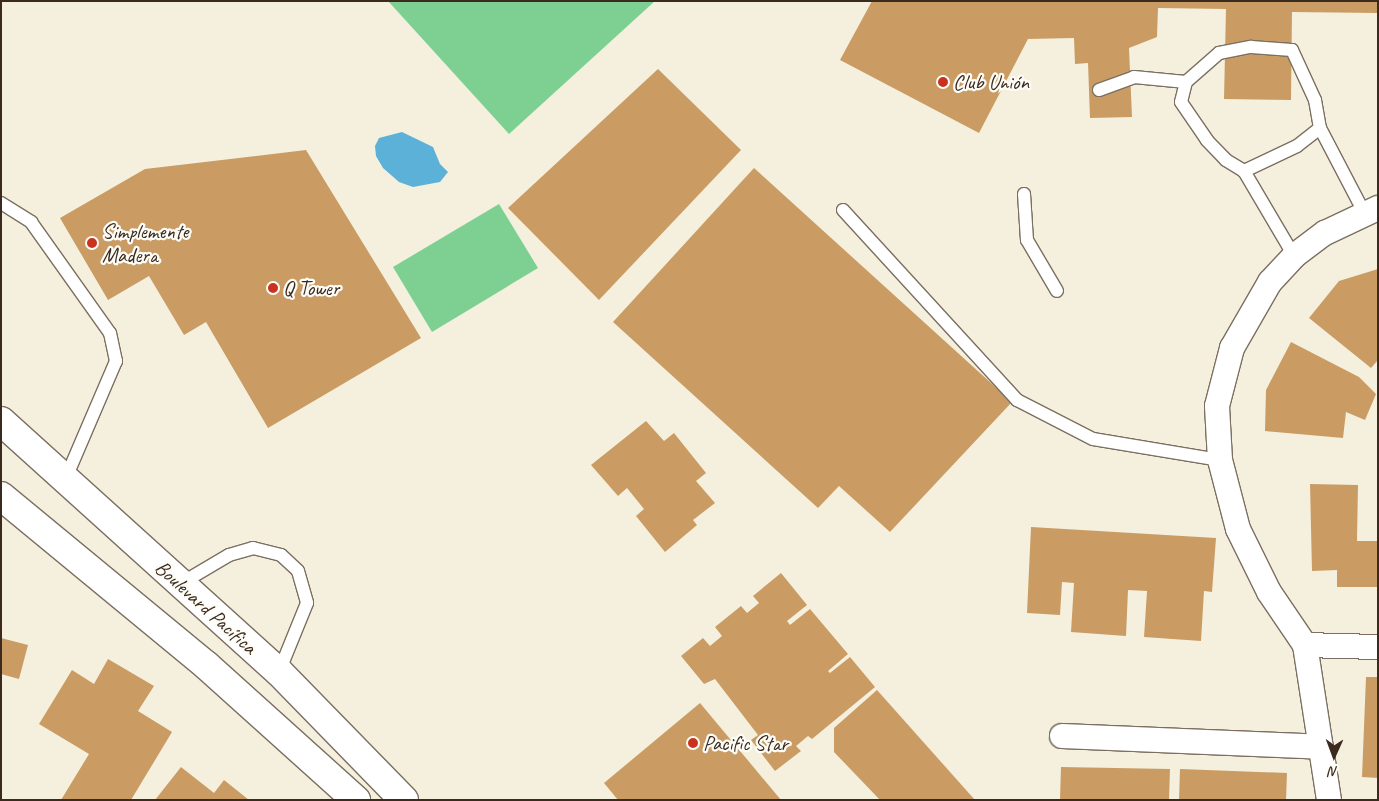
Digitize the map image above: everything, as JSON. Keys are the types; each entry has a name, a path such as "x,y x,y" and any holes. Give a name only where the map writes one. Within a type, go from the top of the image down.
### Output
{"street":[{"path":"1329,800 1306,645 1269,592 1238,529 1220,460 1217,406 1232,348 1270,282 1294,256 1325,232 1371,210"},
{"name":"Boulevard Pacífica","path":"1,421 279,672 404,800"},
{"name":"Boulevard Pacífica","path":"1,496 206,665 356,800"},
{"path":"1306,645 1378,647"},
{"path":"1062,736 1321,746"}],"lane":[{"path":"1294,256 1244,171 1226,160 1207,140 1181,102 1186,82 1219,53 1251,47 1292,50 1315,100 1320,128 1371,210"},
{"path":"1099,90 1134,77 1186,82"},
{"path":"1244,171 1297,146 1320,128"},
{"path":"1024,194 1027,240 1057,291"},
{"path":"1,203 31,222 110,332 116,361 65,480"},
{"path":"844,210 1016,400 1093,439 1220,460"},
{"path":"180,584 229,555 253,548 281,555 298,571 307,603 279,672"}],"green space":[{"path":"388,1 655,1 509,134"},
{"path":"499,204 538,268 432,332 393,267"}],"water":[{"path":"402,132 433,147 440,164 448,172 440,182 413,187 399,182 383,168 376,156 375,146 379,138"}],"building":[{"name":"Club Unión","path":"872,1 1378,1 1378,13 1292,12 1291,100 1224,99 1226,9 1158,8 1157,37 1129,48 1132,117 1090,118 1088,63 1075,64 1074,38 1028,39 979,133 840,60"},
{"path":"658,69 741,150 599,300 508,208"},
{"name":"Q Tower","path":"306,150 421,338 268,428 206,322 184,335 149,276 108,300 60,218 145,169"},
{"path":"754,168 1012,402 890,532 839,486 818,508 613,322"},
{"path":"1378,269 1378,360 1371,368 1309,318 1339,281"},
{"path":"1291,342 1359,377 1376,394 1365,420 1346,412 1343,438 1265,431 1266,390"},
{"path":"646,421 664,441 674,433 706,473 696,481 715,503 693,520 697,525 665,552 636,516 644,509 627,488 618,496 591,465"},
{"path":"1310,484 1358,485 1357,541 1378,541 1378,587 1337,587 1337,570 1312,571"},
{"path":"1031,527 1216,538 1212,592 1204,591 1201,641 1144,637 1147,591 1128,590 1126,636 1071,632 1074,583 1062,582 1060,615 1027,613"},
{"path":"781,573 807,605 787,621 790,625 810,609 848,654 828,671 830,673 850,657 875,687 812,739 808,736 796,746 801,751 775,771 751,740 758,735 715,679 704,684 681,656 703,638 710,646 722,636 715,627 741,606 747,613 759,603 753,596"},
{"path":"1,638 28,645 19,679 1,674"},
{"path":"108,659 154,686 138,711 172,732 131,800 61,800 89,754 39,724 72,670 94,684"},
{"path":"1366,677 1378,677 1378,778 1362,777"},
{"path":"877,690 975,800 880,800 834,752 834,728"},
{"name":"Pacific Star","path":"700,703 781,800 618,800 604,783"},
{"path":"181,767 214,793 224,780 249,800 155,800"},
{"path":"1061,767 1170,769 1169,800 1060,800"},
{"path":"1180,769 1287,773 1286,800 1179,800"}],"place":[{"name":"Club Unión","path":"943,82"},
{"name":"Simplemente Madera","path":"92,243"},
{"name":"Q Tower","path":"273,288"},
{"name":"Pacific Star","path":"693,743"}]}
